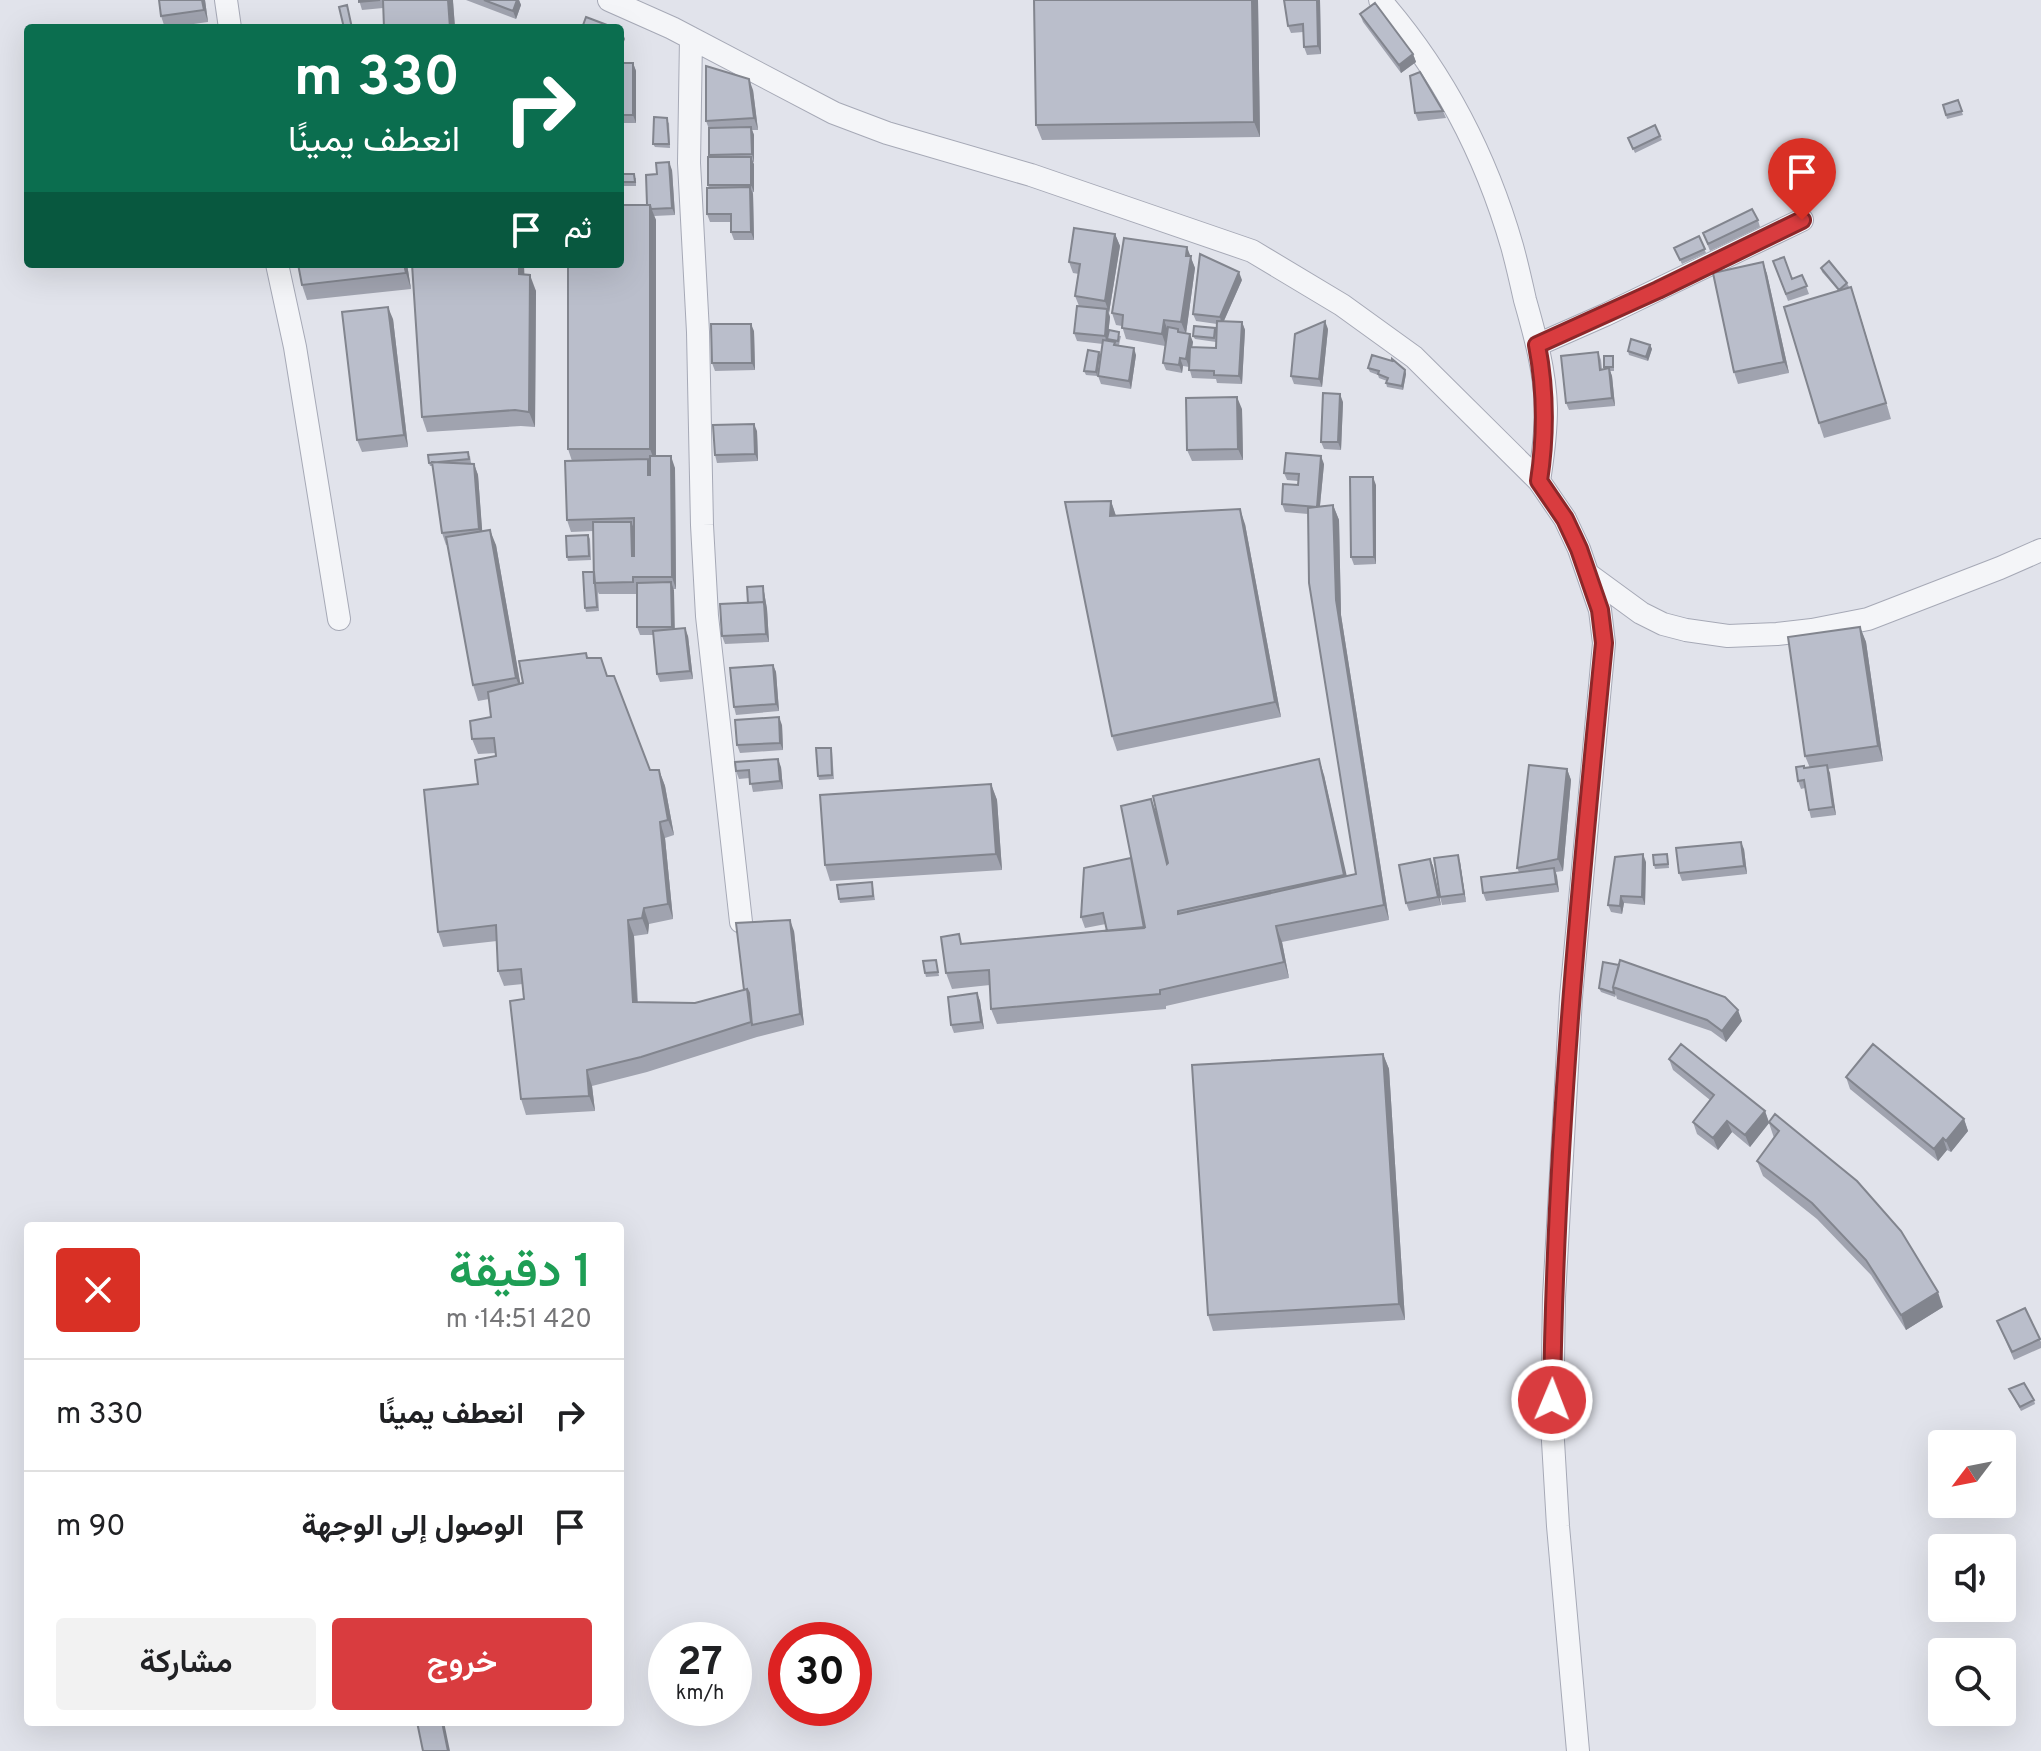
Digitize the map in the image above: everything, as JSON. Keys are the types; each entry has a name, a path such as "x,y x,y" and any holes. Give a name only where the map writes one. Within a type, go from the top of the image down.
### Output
{"street":[{"path":"226,0 229,24"},
{"path":"609,0 691,38 834,113 887,133 1031,175 1252,251 1342,305 1414,357 1539,481 1565,519 1589,575 1600,610 1604,643 1571,997 1554,1297 1552,1409 1558,1526 1578,1751"},
{"path":"1380,0 1414,40 1454,103 1502,214 1537,345 1546,406 1539,481"},
{"path":"691,38 689,163 707,616 741,922"},
{"path":"1537,345 1802,220"},
{"path":"278,268 295,347 339,619"},
{"path":"1589,575 1641,613 1663,624 1740,636 1812,630 1868,619 2041,550"}],"building":[{"path":"159,0 202,0 204,10 161,16"},
{"path":"383,0 448,0 450,24 384,24"},
{"path":"484,0 517,0 513,11"},
{"path":"1034,0 1252,0 1254,122 1036,125"},
{"path":"1284,0 1317,0 1318,46 1304,47 1303,24 1288,26"},
{"path":"1375,3 1413,54 1399,65 1360,14"},
{"path":"347,5 351,24 343,24 339,7"},
{"path":"586,17 604,24 583,24"},
{"path":"624,63 633,63 633,115 624,115"},
{"path":"706,66 749,79 754,118 706,121"},
{"path":"1420,72 1443,111 1415,113 1410,76"},
{"path":"1958,100 1962,111 1946,115 1943,105"},
{"path":"654,117 667,118 669,144 653,144"},
{"path":"1655,125 1660,136 1633,149 1628,138"},
{"path":"751,127 752,154 709,155 709,128"},
{"path":"708,157 751,157 751,185 708,185"},
{"path":"669,162 672,208 651,209 647,205 646,175 657,174 656,163"},
{"path":"624,174 634,174 635,182 624,182"},
{"path":"750,187 751,232 731,232 731,214 707,214 707,188"},
{"path":"624,205 650,205 650,449 568,449 568,268 624,268"},
{"path":"1752,209 1758,220 1708,244 1703,233"},
{"path":"1074,228 1115,234 1105,301 1075,296 1080,264 1069,262"},
{"path":"1699,236 1705,249 1680,260 1674,248"},
{"path":"1124,238 1187,247 1186,256 1191,256 1181,322 1164,320 1162,334 1122,328 1123,315 1112,313"},
{"path":"1200,254 1239,272 1220,317 1193,314"},
{"path":"1784,257 1792,279 1802,275 1807,286 1786,294 1773,261"},
{"path":"1829,261 1847,283 1839,290 1821,268"},
{"path":"1763,262 1784,362 1734,372 1713,273"},
{"path":"299,268 405,268 406,273 302,285"},
{"path":"412,268 519,268 519,274 530,275 529,412 515,410 422,417"},
{"path":"1851,287 1886,403 1819,423 1784,307"},
{"path":"1077,306 1107,309 1105,336 1074,333"},
{"path":"388,307 404,435 357,440 342,312"},
{"path":"1217,321 1242,322 1239,376 1189,370 1190,347 1216,348"},
{"path":"1325,321 1319,379 1291,376 1295,334"},
{"path":"711,324 751,324 752,363 712,363"},
{"path":"1194,326 1215,328 1214,338 1193,336"},
{"path":"1168,327 1190,334 1186,359 1180,358 1179,365 1163,363"},
{"path":"1109,330 1119,332 1118,341 1107,339"},
{"path":"1631,339 1650,345 1646,357 1628,351"},
{"path":"1103,340 1134,348 1129,381 1098,376"},
{"path":"1088,350 1099,352 1096,372 1084,371"},
{"path":"1598,352 1600,370 1609,368 1612,398 1566,403 1561,356"},
{"path":"1372,355 1392,359 1405,370 1402,386 1386,383 1388,378 1368,368"},
{"path":"1604,356 1613,356 1613,367 1604,367"},
{"path":"1323,393 1340,394 1338,442 1321,442"},
{"path":"1237,397 1238,449 1187,450 1186,398"},
{"path":"754,424 755,454 715,455 713,425"},
{"path":"468,452 469,459 429,463 428,455"},
{"path":"1286,453 1321,456 1317,507 1282,504 1283,484 1298,485 1299,474 1284,473"},
{"path":"650,456 671,456 672,577 633,577 633,582 594,583 593,522 631,522 634,556 634,518 567,520 565,461 648,459 650,475"},
{"path":"432,462 474,464 479,529 442,533"},
{"path":"1350,477 1373,477 1374,557 1351,557"},
{"path":"1111,501 1110,516 1240,509 1275,702 1112,736 1065,502"},
{"path":"1333,505 1336,600 1384,905 1276,926 1284,962 1160,990 1160,994 991,1009 989,970 946,973 941,937 959,934 961,944 1145,927 1121,806 1151,799 1167,864 1153,796 1319,759 1344,875 1178,911 1178,914 1356,874 1309,583 1308,508"},
{"path":"490,530 516,678 473,685 446,537"},
{"path":"588,535 589,556 567,557 566,536"},
{"path":"583,572 594,572 597,607 585,608"},
{"path":"671,582 672,627 637,627 637,583"},
{"path":"763,586 764,602 748,603 747,587"},
{"path":"764,602 766,634 722,636 720,604"},
{"path":"1860,627 1878,746 1805,756 1788,637"},
{"path":"685,628 690,671 657,674 653,631"},
{"path":"586,653 587,658 601,658 607,676 614,676 650,770 659,770 668,820 660,822 668,904 644,908 642,918 628,920 633,1002 695,1003 747,989 751,1022 641,1057 587,1070 589,1096 521,1099 510,1001 524,999 521,969 498,971 496,925 438,932 424,790 478,784 475,760 496,756 494,738 472,739 470,721 491,717 488,692 523,683 519,661"},
{"path":"773,665 776,704 734,707 730,668"},
{"path":"779,717 780,743 737,745 735,720"},
{"path":"816,748 831,748 832,775 818,776"},
{"path":"778,759 780,781 750,784 749,770 736,771 735,762"},
{"path":"1529,765 1567,769 1558,859 1517,868"},
{"path":"1827,765 1833,807 1809,810 1804,780 1798,781 1796,767"},
{"path":"991,784 996,854 825,865 820,795"},
{"path":"1741,842 1744,866 1679,873 1676,848"},
{"path":"1643,854 1642,897 1621,896 1620,906 1608,905 1615,857"},
{"path":"1667,854 1668,864 1654,865 1653,855"},
{"path":"1458,855 1464,894 1440,897 1434,858"},
{"path":"1131,858 1144,928 1107,931 1103,913 1081,917 1084,868"},
{"path":"1430,859 1438,897 1406,903 1399,865"},
{"path":"1554,868 1556,884 1483,893 1481,877"},
{"path":"872,882 873,896 839,899 837,885"},
{"path":"790,920 800,1014 752,1025 749,993 747,989 744,990 736,923"},
{"path":"936,960 938,972 925,973 923,961"},
{"path":"1620,960 1725,997 1738,1010 1722,1031 1707,1020 1613,987"},
{"path":"1603,962 1619,965 1614,993 1599,988"},
{"path":"977,993 981,1022 951,1025 948,997"},
{"path":"1681,1044 1765,1111 1745,1135 1727,1121 1713,1138 1693,1122 1714,1095 1669,1059"},
{"path":"1873,1044 1964,1119 1946,1141 1943,1138 1934,1149 1846,1077"},
{"path":"1383,1054 1399,1304 1208,1315 1192,1065"},
{"path":"1775,1114 1857,1181 1901,1231 1938,1292 1901,1315 1866,1260 1812,1203 1757,1161 1779,1131 1769,1122"},
{"path":"2025,1308 2040,1339 2012,1352 1997,1321"},
{"path":"2024,1383 2034,1400 2020,1407 2009,1389"},
{"path":"418,1726 443,1726 448,1751 423,1751"}],"route":[{"path":"1552,1400 1554,1297 1571,997 1604,643 1600,610 1579,549 1565,519 1539,481 1546,406 1537,345 1802,220"}]}
